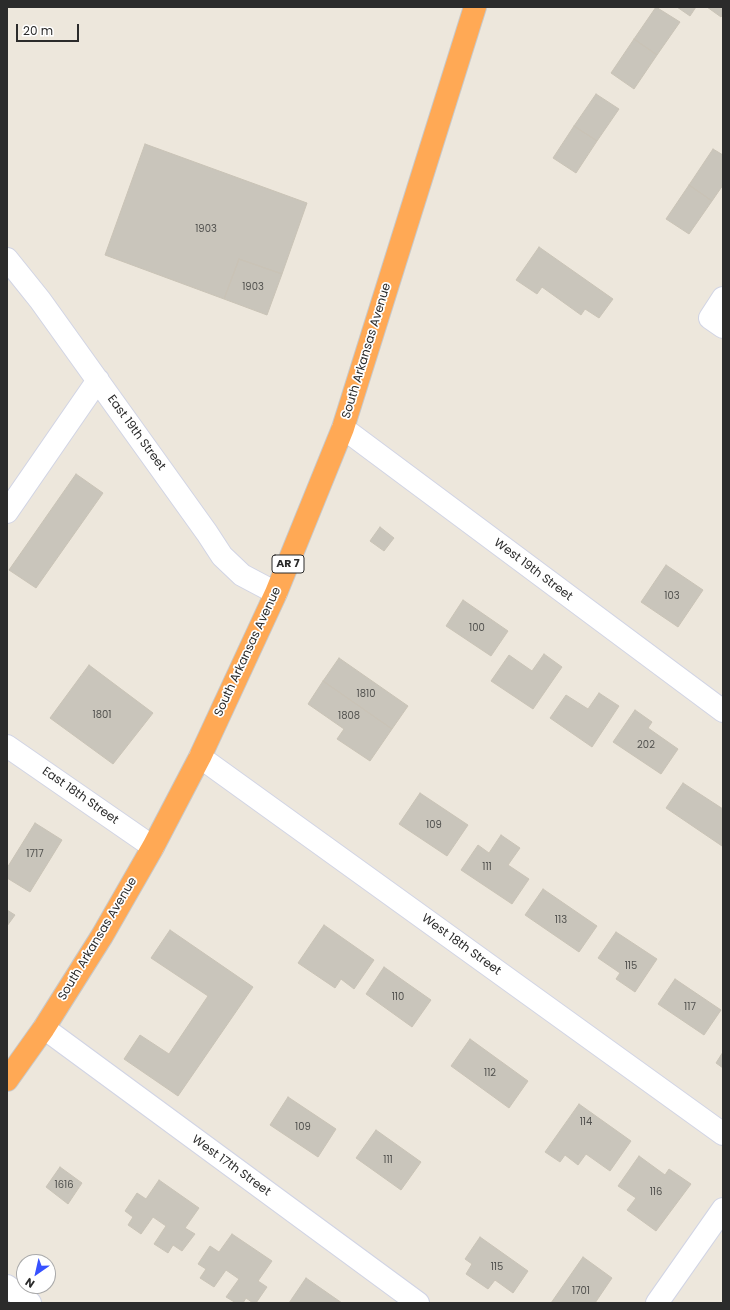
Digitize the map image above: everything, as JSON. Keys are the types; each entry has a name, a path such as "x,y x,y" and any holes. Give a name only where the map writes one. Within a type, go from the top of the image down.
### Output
{"highway":[{"name":"South Arkansas Avenue","path":"7,1080 44,1028 102,936 153,847 200,757 276,593 343,428 475,7"}],"street":[{"name":"East 19th Street","path":"7,259 40,300 98,380 207,532 222,556 242,575 276,593"},
{"path":"716,323 723,298"},
{"path":"7,512 98,380"},
{"name":"West 19th Street","path":"343,428 723,711"},
{"name":"East 18th Street","path":"7,746 153,847"},
{"name":"West 18th Street","path":"200,757 723,1134"},
{"name":"West 17th Street","path":"44,1028 418,1303"},
{"path":"657,1303 723,1210"},
{"path":"7,1286 30,1303"}],"building":[{"path":"656,7 680,22 657,55 634,39"},
{"path":"677,7 696,7 690,16"},
{"path":"707,7 723,7 723,14 721,17"},
{"path":"634,39 657,55 634,89 611,73"},
{"path":"596,94 619,109 597,141 574,126"},
{"path":"574,126 597,141 576,173 553,158"},
{"path":"145,144 307,203 282,274 239,259 224,299 105,255"},
{"path":"713,149 723,155 723,185 712,201 689,185"},
{"path":"689,185 712,201 689,234 666,219"},
{"path":"539,247 613,299 599,318 585,309 581,315 542,287 537,294 516,280"},
{"path":"239,259 282,274 267,315 224,299"},
{"path":"76,474 103,493 36,588 9,570"},
{"path":"380,527 394,538 384,551 370,541"},
{"path":"666,565 703,590 678,627 641,602"},
{"path":"463,600 508,631 491,656 446,626"},
{"path":"544,654 562,667 533,709 491,681 509,655 532,671"},
{"path":"339,658 408,706 392,729 323,681"},
{"path":"89,665 153,713 113,764 50,718"},
{"path":"323,681 392,729 370,761 337,739 344,729 308,704"},
{"path":"599,693 619,706 592,747 550,718 566,695 588,709"},
{"path":"635,710 652,722 648,728 678,749 661,774 613,742"},
{"path":"683,783 723,809 722,846 666,808"},
{"path":"420,793 468,825 447,856 399,824"},
{"path":"35,823 62,840 30,892 7,878 7,868"},
{"path":"501,835 520,848 508,865 529,879 512,904 461,870 478,845 489,853"},
{"path":"543,889 597,926 579,952 525,915"},
{"path":"7,910 15,915 7,926"},
{"path":"324,925 374,960 354,989 341,979 335,988 298,963"},
{"path":"170,930 253,987 178,1096 124,1059 140,1035 169,1054 208,996 151,958"},
{"path":"616,932 657,959 635,992 616,979 620,973 598,958"},
{"path":"384,967 431,1000 412,1027 366,994"},
{"path":"675,979 721,1010 704,1035 658,1004"},
{"path":"470,1039 528,1081 509,1108 451,1066"},
{"path":"723,1052 723,1068 716,1063"},
{"path":"288,1097 336,1129 318,1157 270,1125"},
{"path":"579,1104 631,1141 610,1171 586,1154 578,1165 565,1155 560,1162 545,1152"},
{"path":"376,1130 421,1162 401,1190 356,1158"},
{"path":"639,1156 665,1175 669,1169 691,1184 656,1231 627,1210 636,1198 618,1186"},
{"path":"60,1167 82,1183 68,1204 46,1187"},
{"path":"159,1180 199,1208 185,1228 195,1234 182,1251 173,1245 168,1253 154,1244 166,1226 153,1217 141,1234 128,1225 133,1217 125,1211 137,1193 146,1199"},
{"path":"232,1234 272,1261 258,1281 267,1287 256,1303 253,1303 246,1298 243,1303 236,1303 226,1297 239,1279 226,1270 214,1287 200,1278 206,1269 198,1264 210,1246 219,1252"},
{"path":"480,1237 528,1271 513,1293 495,1280 488,1289 466,1274 472,1264 465,1259"},
{"path":"583,1257 612,1278 595,1303 551,1303"},
{"path":"306,1278 342,1303 289,1303"}]}
